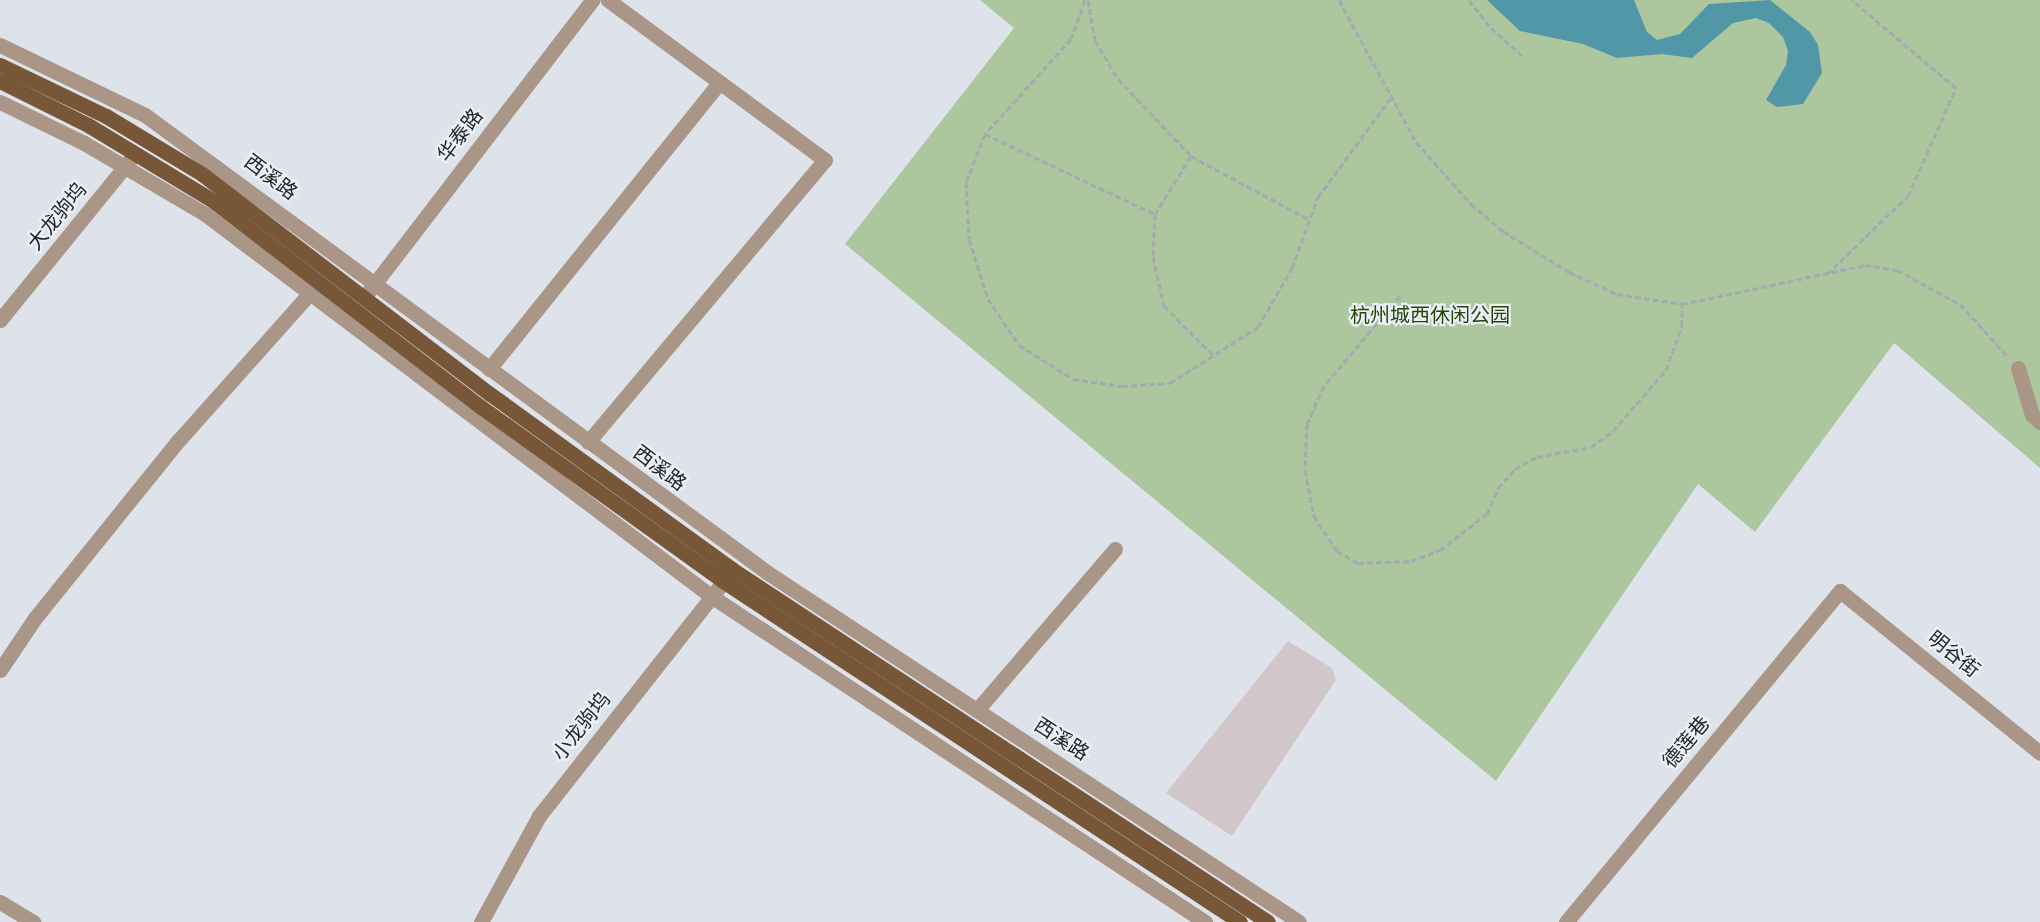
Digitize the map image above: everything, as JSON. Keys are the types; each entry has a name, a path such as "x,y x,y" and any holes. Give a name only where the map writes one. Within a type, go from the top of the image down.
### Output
{"main road":[{"name":"西溪路","path":"0,65 147,139 261,216 363,298 728,576 1268,922"},
{"name":"西溪路","path":"0,81 137,153 213,200 314,289 728,576 1240,922"}],"street":[{"name":"华泰路","path":"363,298 592,0"},
{"path":"588,442 825,160 718,84 608,0"},
{"name":"西溪路","path":"0,45 145,115 768,573 1299,922"},
{"path":"489,369 718,84"},
{"name":"西溪路","path":"0,102 125,167 205,214 314,289 711,596 1205,922"},
{"name":"大龙驹坞","path":"0,320 147,139"},
{"path":"0,670 35,618 178,441 314,289"},
{"path":"2018,368 2032,415 2040,422"},
{"path":"977,710 1116,549"},
{"name":"小龙驹坞","path":"481,922 539,816 728,576"},
{"name":"明谷街","path":"1840,591 2040,753"},
{"name":"德莲巷","path":"1566,922 1840,591"},
{"path":"0,902 33,922"}],"path":[{"path":"1086,0 1071,39 985,134 966,182 969,239 988,298 1018,345 1073,379 1122,386 1170,383 1215,357 1258,327 1292,268 1318,197 1390,99"},
{"path":"1086,0 1095,40 1118,80 1191,156 1310,220"},
{"path":"1339,0 1390,99 1416,142 1442,172 1503,231 1569,272 1617,294 1682,304 1865,265 1897,270 1960,304 2018,368"},
{"path":"1469,0 1491,28 1525,58"},
{"path":"1826,275 1908,196 1956,88 1852,0"},
{"path":"985,134 1155,214"},
{"path":"1191,156 1155,214 1153,256 1164,306 1215,357"},
{"path":"1400,296 1324,386 1307,424 1305,471 1314,516 1337,551 1358,562 1411,561 1440,550 1487,514 1498,488 1515,469 1537,457 1591,447 1613,431 1666,370 1682,325 1682,304"}],"green space":[{"name":"杭州城西休闲公园","path":"980,0 2040,0 2040,468 1894,343 1755,532 1698,484 1496,781 845,244 1014,28"}],"water":[{"path":"1487,0 1634,0 1647,32 1657,40 1680,34 1709,4 1770,0 1810,32 1818,45 1822,73 1803,104 1777,107 1766,100 1786,65 1788,51 1783,37 1769,23 1756,18 1733,23 1692,58 1662,54 1617,58 1583,44 1520,31"}],"building":[{"path":"1288,641 1332,668 1336,680 1232,836 1166,793"}]}
